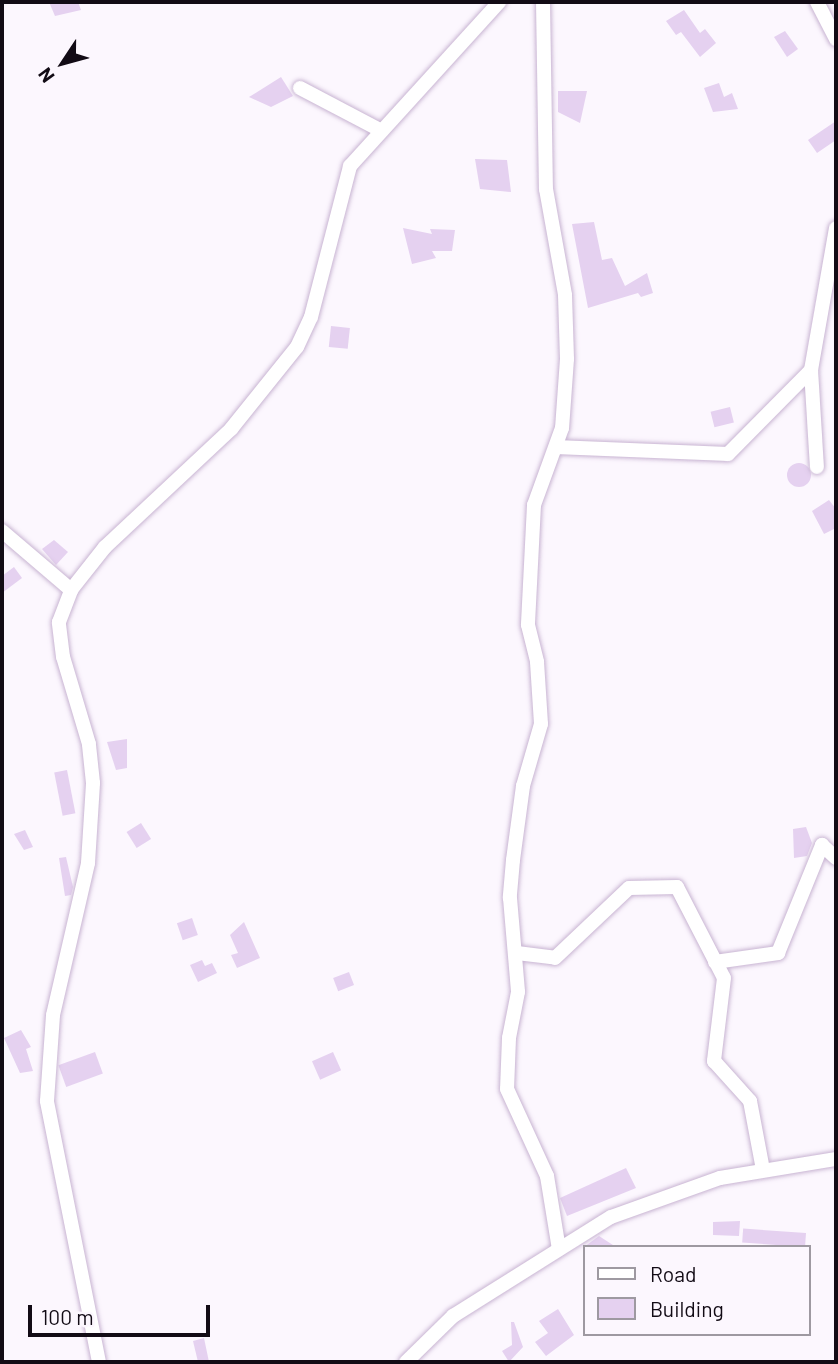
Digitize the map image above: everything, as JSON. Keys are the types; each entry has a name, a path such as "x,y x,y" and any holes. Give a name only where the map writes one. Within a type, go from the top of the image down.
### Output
{"street":[{"path":"99,1362 47,1101 49,1040 88,863 93,783 89,744 63,657 59,622 72,590 105,548 231,429 297,347 311,317 351,166 380,130 499,2"},
{"path":"543,2 546,189 565,295 567,359 562,428 533,518 528,625 537,662 541,724 523,786 513,860 510,898 517,953 518,992 509,1038 507,1088 547,1176 559,1249"},
{"path":"817,2 836,39"},
{"path":"300,88 380,130"},
{"path":"817,467 811,370 836,228"},
{"path":"556,447 728,454 811,370"},
{"path":"2,531 72,590"},
{"path":"715,962 778,953 822,845 836,858"},
{"path":"517,953 555,958 629,888 677,887 724,978 714,1061 750,1101 763,1170"},
{"path":"406,1362 453,1317 611,1217 720,1178 836,1159"}],"building":[{"path":"49,2 78,2 81,10 55,16"},
{"path":"684,10 700,33 705,29 716,43 700,57 681,32 676,35 666,21"},
{"path":"785,31 798,49 787,57 774,37"},
{"path":"281,77 293,96 271,107 249,97"},
{"path":"719,83 724,97 732,93 738,109 713,112 704,88"},
{"path":"558,91 587,91 580,123 558,112"},
{"path":"836,121 836,140 817,153 808,140"},
{"path":"475,159 507,160 511,192 480,189"},
{"path":"594,222 602,260 612,258 625,286 647,273 653,293 641,297 638,293 588,308 572,224"},
{"path":"403,228 432,234 430,229 455,230 452,251 432,251 436,258 412,264"},
{"path":"331,326 350,328 348,349 329,347"},
{"path":"730,407 734,423 714,427 711,412"},
{"path":"799,463 808,466 811,475 808,484 799,487 790,484 787,475 790,466"},
{"path":"829,500 836,509 836,528 824,534 812,511"},
{"path":"54,540 68,552 56,565 42,549"},
{"path":"14,567 22,578 2,593 2,576"},
{"path":"127,739 127,768 116,770 107,742"},
{"path":"67,770 75,813 63,816 54,772"},
{"path":"141,823 151,839 137,848 127,832"},
{"path":"806,827 812,843 807,856 794,858 793,829"},
{"path":"25,830 33,847 24,850 14,834"},
{"path":"66,857 73,887 71,895 65,896 59,858"},
{"path":"192,918 198,935 183,940 177,923"},
{"path":"244,922 260,958 237,968 231,955 238,953 230,935"},
{"path":"202,960 205,966 212,963 217,973 198,982 190,965"},
{"path":"349,972 354,985 338,991 333,978"},
{"path":"21,1030 31,1047 26,1049 33,1071 20,1073 4,1038"},
{"path":"95,1052 103,1074 66,1087 58,1065"},
{"path":"333,1052 341,1070 320,1080 312,1061"},
{"path":"626,1168 636,1188 567,1216 560,1198"},
{"path":"740,1221 739,1236 713,1235 713,1222"},
{"path":"743,1229 806,1233 805,1245 742,1243"},
{"path":"599,1236 613,1245 587,1245"},
{"path":"558,1309 574,1335 546,1356 535,1342 548,1333 539,1321"},
{"path":"511,1322 514,1322 523,1347 509,1362 502,1351 512,1345"},
{"path":"204,1338 209,1362 198,1362 193,1341"}]}
